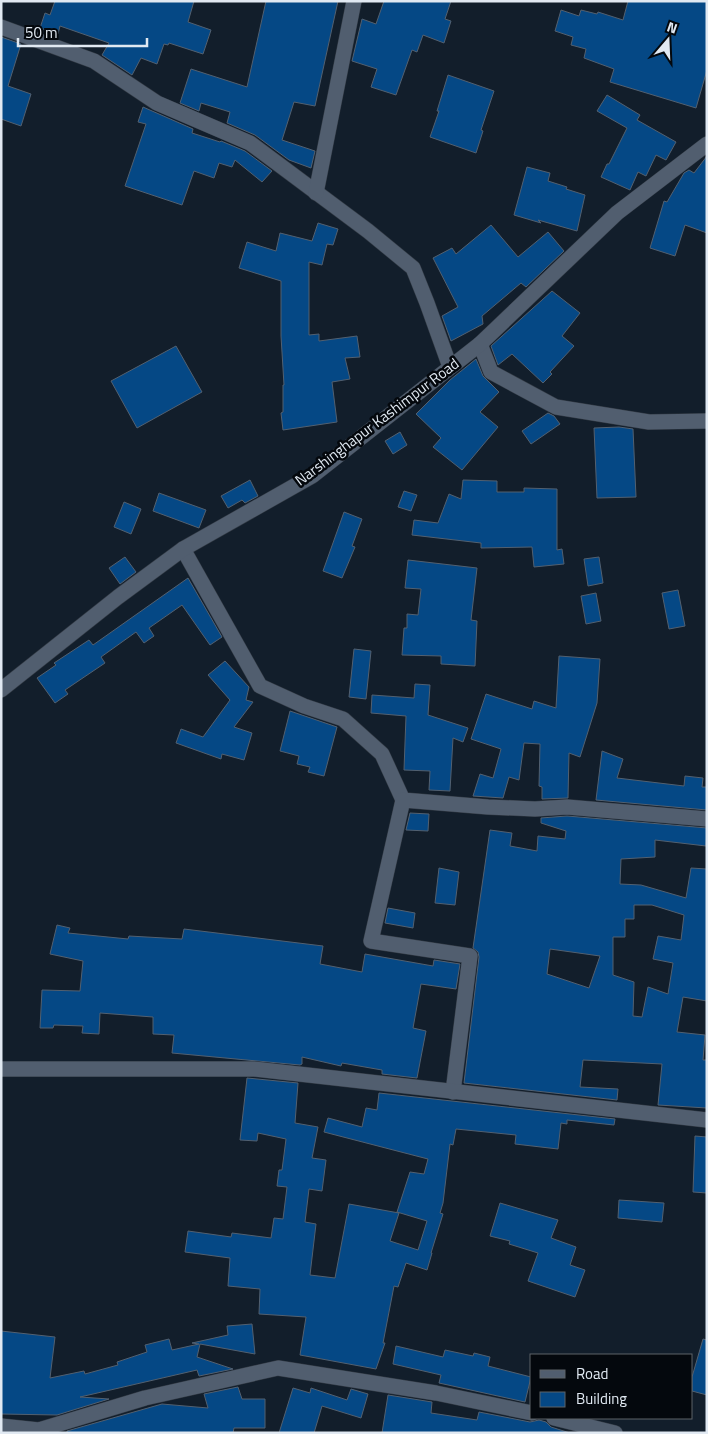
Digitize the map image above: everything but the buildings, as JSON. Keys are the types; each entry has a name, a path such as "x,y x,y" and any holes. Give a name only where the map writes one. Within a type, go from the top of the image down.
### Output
{"street":[{"path":"316,193 354,1"},
{"path":"1,28 94,61 157,103 250,143 368,231 413,268 428,303 450,367"},
{"name":"Narshinghapur Kashimpur Road","path":"1,690 118,597 183,549 312,476 480,344 617,213 707,144"},
{"path":"480,344 491,372 556,406 649,422 707,420"},
{"path":"183,549 260,686 304,706 343,719 382,754 404,800 371,941 470,956 453,1092"},
{"path":"404,800 488,807 567,808 707,819"},
{"path":"1,1069 254,1069 707,1120"},
{"path":"1,1426 39,1431 145,1398 278,1368 436,1393 530,1413"},
{"path":"558,1419 615,1433"}]}
